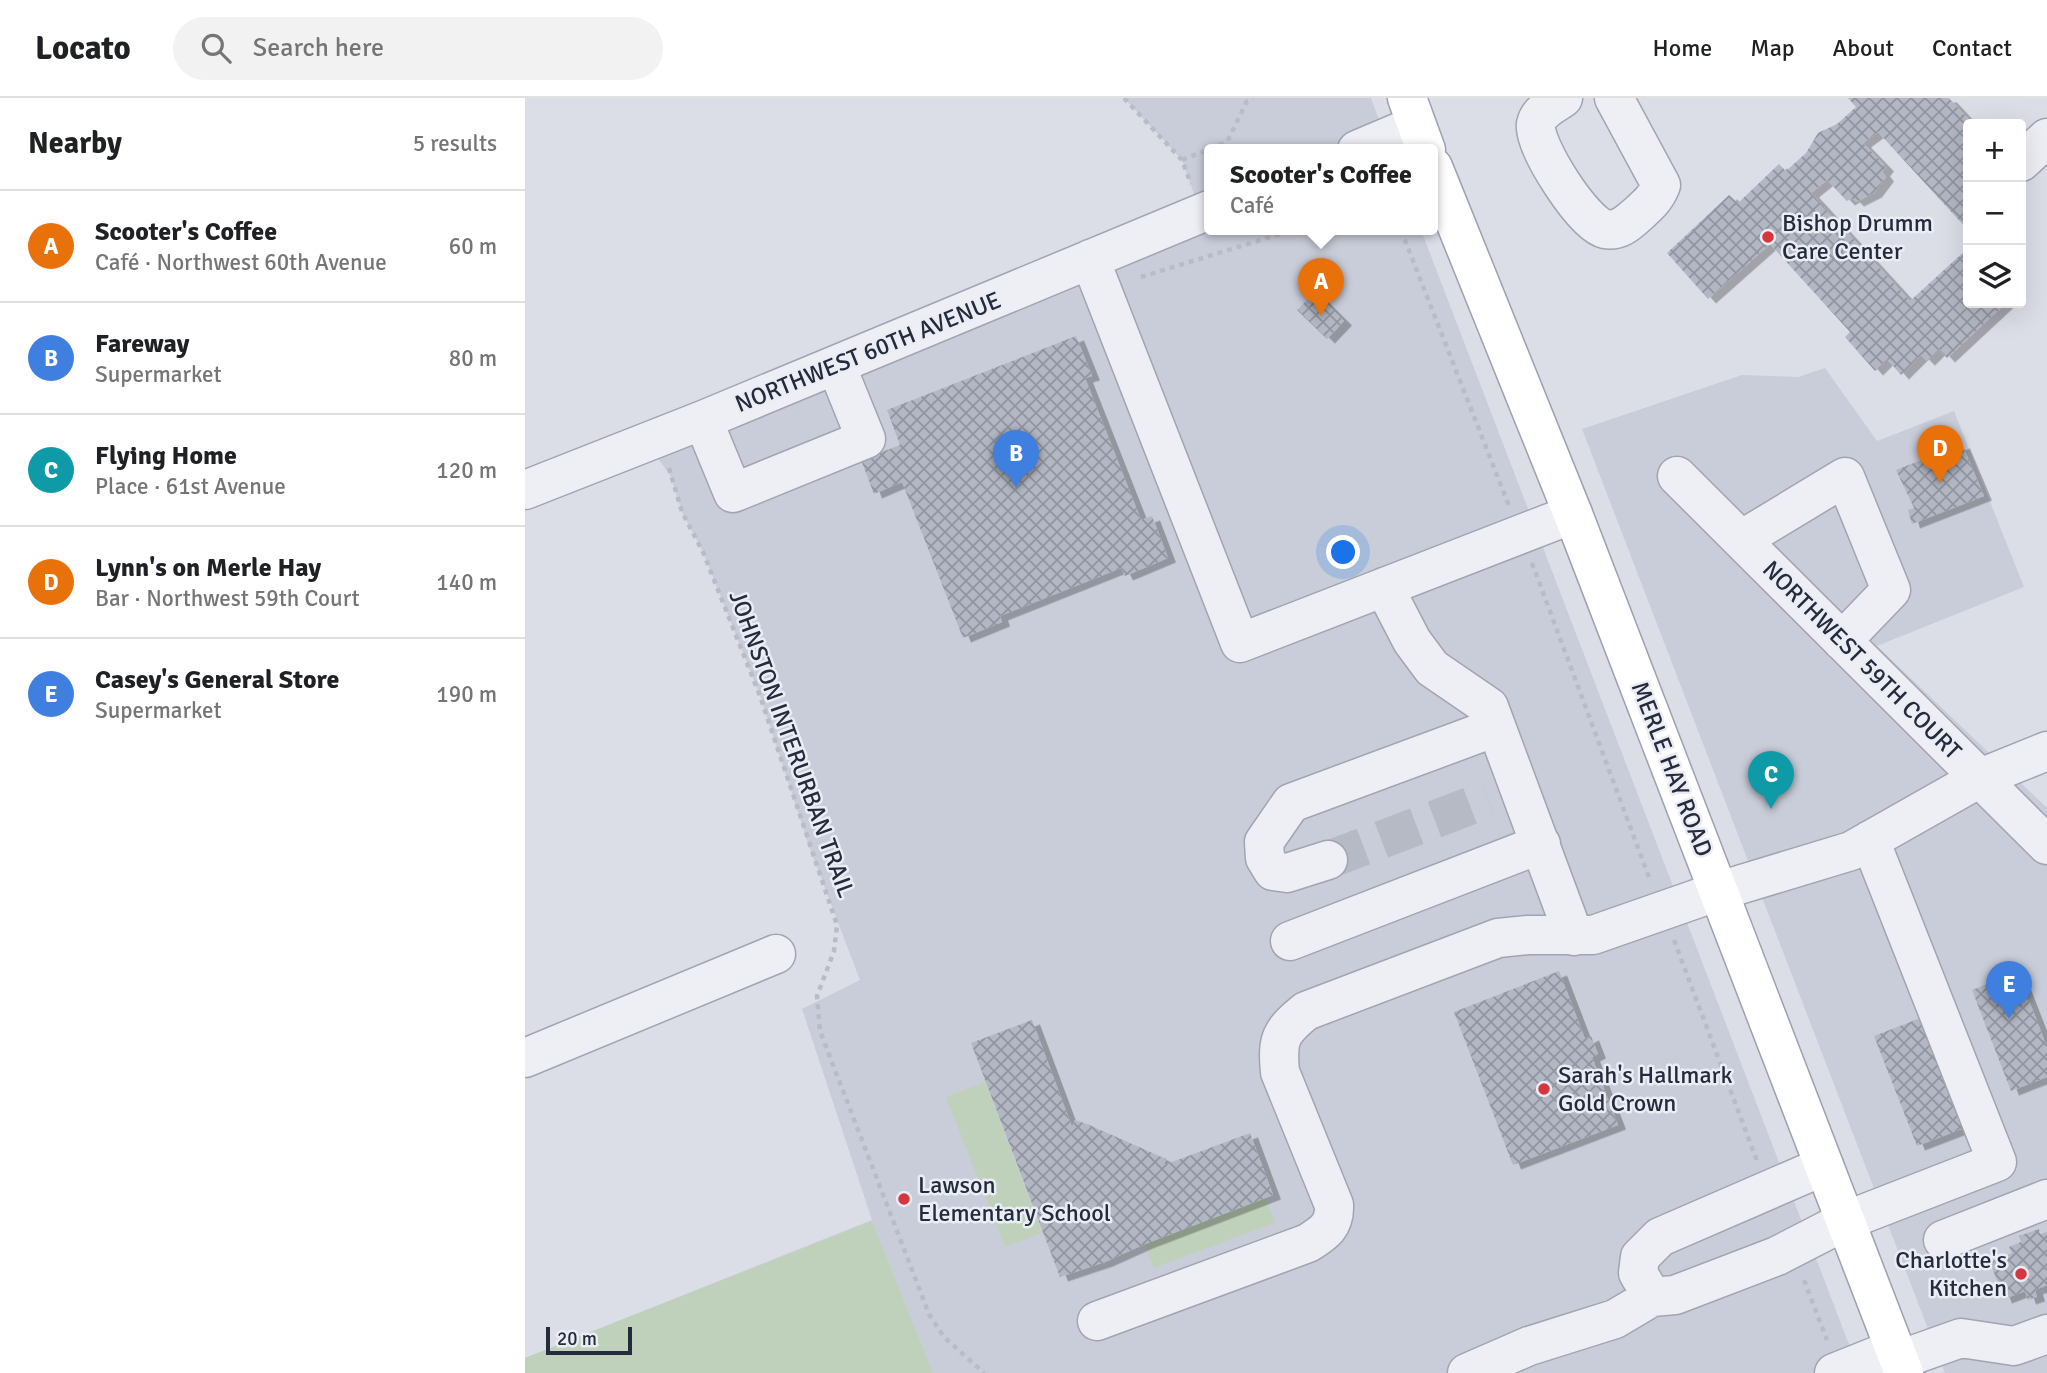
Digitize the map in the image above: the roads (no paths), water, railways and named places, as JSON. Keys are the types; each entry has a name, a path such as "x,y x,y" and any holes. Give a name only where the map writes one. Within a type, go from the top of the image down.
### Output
{"main road":[{"name":"MERLE HAY ROAD","path":"1438,179 1573,514 1899,1361"}],"street":[{"path":"1563,98 1542,112 1535,131 1556,175 1578,207 1598,227 1609,230 1623,226 1656,199 1661,185 1614,98"},
{"path":"1371,144 1416,124"},
{"path":"2026,157 2047,138"},
{"name":"NORTHWEST 60TH AVENUE","path":"525,490 703,420 1204,212"},
{"path":"1090,260 1240,643 1573,514"},
{"path":"703,420 733,493 866,439 836,365"},
{"name":"NORTHWEST 59TH COURT","path":"1677,475 2047,845"},
{"path":"1741,540 1845,477 1891,590 1842,641"},
{"path":"1384,587 1412,641 1432,668 1489,707 1499,734 1504,793 1541,844 1574,936"},
{"path":"1328,860 1287,873 1273,871 1265,858 1264,842 1274,826 1499,734"},
{"path":"1097,1321 1308,1243 1328,1230 1335,1215 1334,1205 1280,1072 1278,1049 1286,1027 1306,1011 1498,938 1593,935 1719,891 1851,850 1980,778 2047,751"},
{"path":"1467,1373 1529,1346 1615,1319 1652,1297 1675,1295 1777,1256 1845,1221 1997,1161 1870,840"},
{"path":"1290,941 1541,844"},
{"path":"525,1058 776,954"},
{"path":"1652,1297 1638,1273 1640,1257 1660,1237 1824,1166"},
{"path":"1943,1240 2047,1199"},
{"path":"1836,1372 1899,1361 1967,1327 2014,1346 2047,1334"}],"tunnel":[{"path":"1328,860 1488,799"}],"place":[{"name":"Bishop Drumm Care Center","path":"1768,237"},
{"name":"Scooter's Coffee","path":"1321,316"},
{"name":"Lynn's on Merle Hay","path":"1940,483"},
{"name":"Fareway","path":"1016,488"},
{"name":"Flying Home","path":"1771,809"},
{"name":"Casey's General Store","path":"2009,1019"},
{"name":"Sarah's Hallmark Gold Crown","path":"1544,1089"},
{"name":"Lawson Elementary School","path":"904,1199"},
{"name":"Charlotte's Kitchen","path":"2021,1274"}]}
